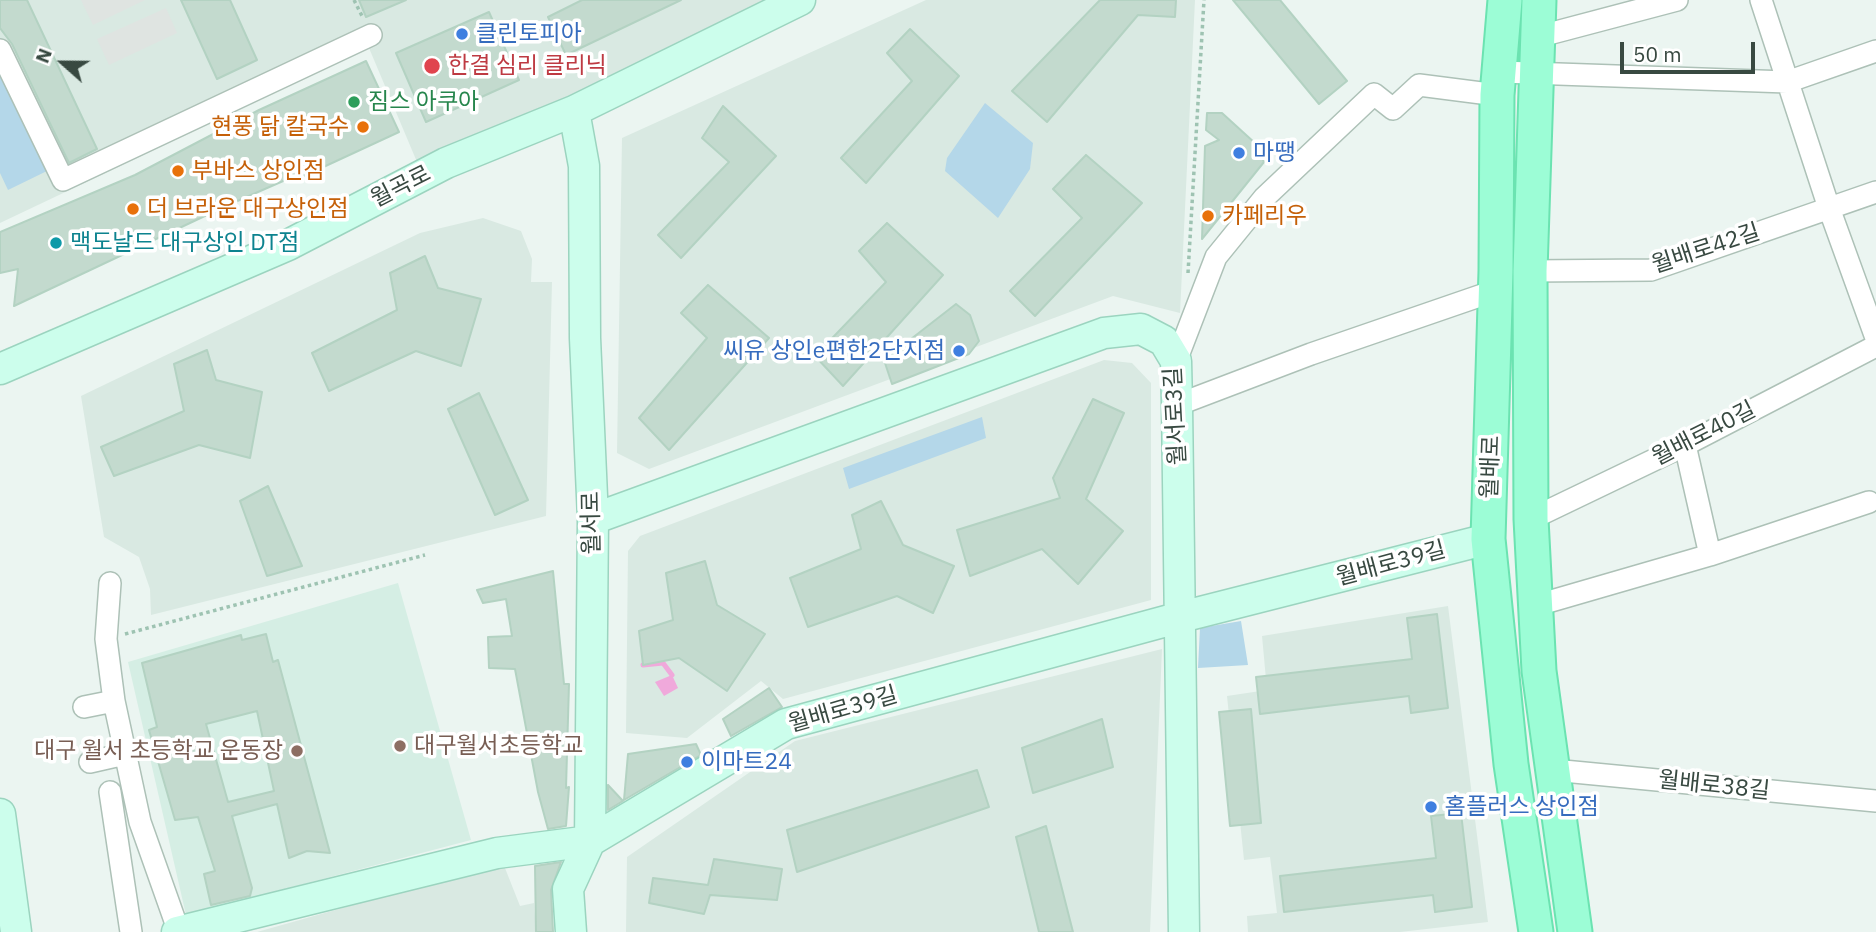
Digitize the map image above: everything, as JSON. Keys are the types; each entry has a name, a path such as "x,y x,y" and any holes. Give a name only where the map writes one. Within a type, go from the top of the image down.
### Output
{"main road":[{"name":"월배로","path":"1504,0 1499,84 1488,539 1511,764 1536,932"},
{"name":"월배로","path":"1539,0 1530,271 1534,606 1539,671 1575,932"}],"street":[{"name":"월곡로","path":"0,369 288,245 446,163 573,111 800,0"},
{"path":"1537,37 1677,0"},
{"path":"1760,0 1829,208 1876,338"},
{"path":"0,50 63,180 371,35"},
{"path":"1175,361 1216,257 1264,198 1374,94 1393,109 1419,85 1499,84 1536,73 1787,82 1876,51"},
{"name":"월서로","path":"570,932 568,889 590,841 593,519 585,338 584,166 573,111"},
{"name":"월배로42길","path":"1530,271 1651,270 1876,192"},
{"path":"1178,405 1311,354 1494,291"},
{"name":"월서로3길","path":"593,519 1104,333 1141,329 1164,341 1175,361 1178,405 1184,932"},
{"name":"월배로40길","path":"1531,519 1685,445 1876,346"},
{"path":"1685,445 1710,555"},
{"path":"1534,606 1710,555 1869,502"},
{"name":"월배로39길","path":"178,932 497,853 590,841 786,724 1181,617 1488,539"},
{"path":"110,583 106,639 114,701 139,822 178,932"},
{"path":"84,707 114,701"},
{"path":"90,762 125,754"},
{"name":"월배로38길","path":"1553,770 1876,801"},
{"path":"110,792 131,932"},
{"path":"0,814 16,932"}],"path":[{"path":"1188,275 1204,0"},
{"path":"106,639 425,555"}],"shaded area":[{"path":"0,0 798,0 417,162 369,48 0,223"},
{"path":"81,0 145,0 93,25"},
{"path":"926,0 1195,0 1180,313 1113,296 649,469 617,453 622,138"},
{"path":"166,8 177,33 109,65 97,39"},
{"path":"0,67 49,170 8,190 0,173"},
{"path":"985,103 1033,143 1030,169 998,218 945,171 947,158"},
{"path":"483,218 521,231 532,259 531,282 552,282 546,516 151,615 150,589 139,557 104,537 81,396 420,233"},
{"path":"1104,360 1132,363 1151,383 1151,600 783,699 761,681 687,738 626,733 628,551 640,536"},
{"path":"982,417 986,438 849,489 843,468"},
{"name":"대구 월서 초등학교 운동장","path":"398,583 471,840 186,915 128,662"},
{"path":"1448,606 1488,922 1400,932 1248,932 1247,916 1277,913 1270,857 1244,860 1227,696 1267,690 1262,636"},
{"path":"1241,621 1248,665 1198,668 1200,628"},
{"path":"1162,649 1150,932 626,932 627,857 795,741"},
{"path":"672,675 678,688 664,696 655,682"},
{"path":"503,863 520,906 534,903 536,932 257,932"}],"building":[{"path":"0,0 27,0 97,149 69,163 12,44 0,28"},
{"path":"181,0 230,0 257,60 217,79"},
{"path":"359,0 406,0 366,17"},
{"path":"582,0 681,0 566,55 548,17"},
{"path":"1100,0 1176,0 1175,17 1138,15 1047,122 1012,91"},
{"path":"1233,0 1280,0 1347,81 1319,104"},
{"path":"489,12 519,80 426,122 396,53"},
{"path":"910,29 959,76 866,183 841,158 912,81 887,53"},
{"path":"366,61 399,132 291,182 290,178 226,206 14,306 18,269 0,273 0,232 135,175 259,110"},
{"path":"723,106 776,156 681,258 658,235 729,162 702,138"},
{"path":"1207,113 1222,113 1256,144 1264,162 1202,239 1205,146 1219,140 1206,130"},
{"path":"1086,155 1142,203 1035,316 1010,291 1082,218 1053,189"},
{"path":"887,223 943,275 843,386 815,356 886,282 859,251"},
{"path":"425,256 438,288 481,299 461,366 416,351 329,391 312,353 397,310 390,273"},
{"path":"708,285 769,338 669,450 639,418 707,338 681,313"},
{"path":"956,304 970,315 979,341 969,354 892,384 884,360"},
{"path":"207,350 216,380 262,392 250,458 199,445 114,476 101,447 184,411 174,364"},
{"path":"479,393 528,500 495,515 448,409"},
{"path":"1093,399 1124,413 1086,499 1123,531 1078,584 1042,549 970,576 957,530 1060,498 1053,478"},
{"path":"268,486 302,566 267,576 240,501"},
{"path":"881,501 903,545 954,566 933,613 897,596 808,627 790,578 861,549 852,515"},
{"path":"705,561 717,605 765,634 727,691 679,658 643,665 639,631 673,620 666,573"},
{"path":"553,571 564,684 569,684 566,788 569,787 566,826 548,829 538,792 515,669 489,668 488,637 512,636 506,599 483,603 477,590"},
{"path":"1437,614 1448,708 1411,713 1409,696 1260,714 1256,677 1412,659 1407,618"},
{"path":"266,634 273,662 278,660 330,853 307,851 289,858 277,804 232,816 252,888 250,896 211,905 204,874 215,871 198,817 175,820 149,730 157,727 142,663 241,635 242,640","holes":["257,711 274,791 228,802 206,724"]},
{"path":"769,688 782,707 731,736 723,719"},
{"path":"1251,709 1261,823 1230,826 1219,712"},
{"path":"1102,719 1113,767 1033,793 1022,748"},
{"path":"696,744 701,755 624,800 628,754"},
{"path":"977,770 989,807 797,872 787,830"},
{"path":"608,785 623,801 608,810"},
{"path":"1461,813 1472,907 1435,912 1433,895 1284,912 1280,876 1436,858 1431,816"},
{"path":"1046,826 1073,932 1039,932 1016,837"},
{"path":"714,859 782,869 777,900 710,895 704,914 649,903 653,878 708,885"},
{"path":"561,862 551,890 553,932 536,932 535,866"}],"waterway":[{"path":"643,665 663,663 672,675"}],"place":[{"name":"클린토피아","path":"462,34"},
{"name":"한결 심리 클리닉","path":"432,66"},
{"name":"짐스 아쿠아","path":"354,102"},
{"name":"현풍 닭 칼국수","path":"363,127"},
{"name":"마땡","path":"1239,153"},
{"name":"부바스 상인점","path":"178,171"},
{"name":"더 브라운 대구상인점","path":"133,209"},
{"name":"카페리우","path":"1208,216"},
{"name":"맥도날드 대구상인 DT점","path":"56,243"},
{"name":"씨유 상인e편한2단지점","path":"959,351"},
{"name":"대구월서초등학교","path":"400,746"},
{"name":"대구 월서 초등학교 운동장","path":"297,751"},
{"name":"이마트24","path":"687,762"},
{"name":"홈플러스 상인점","path":"1431,807"}]}
